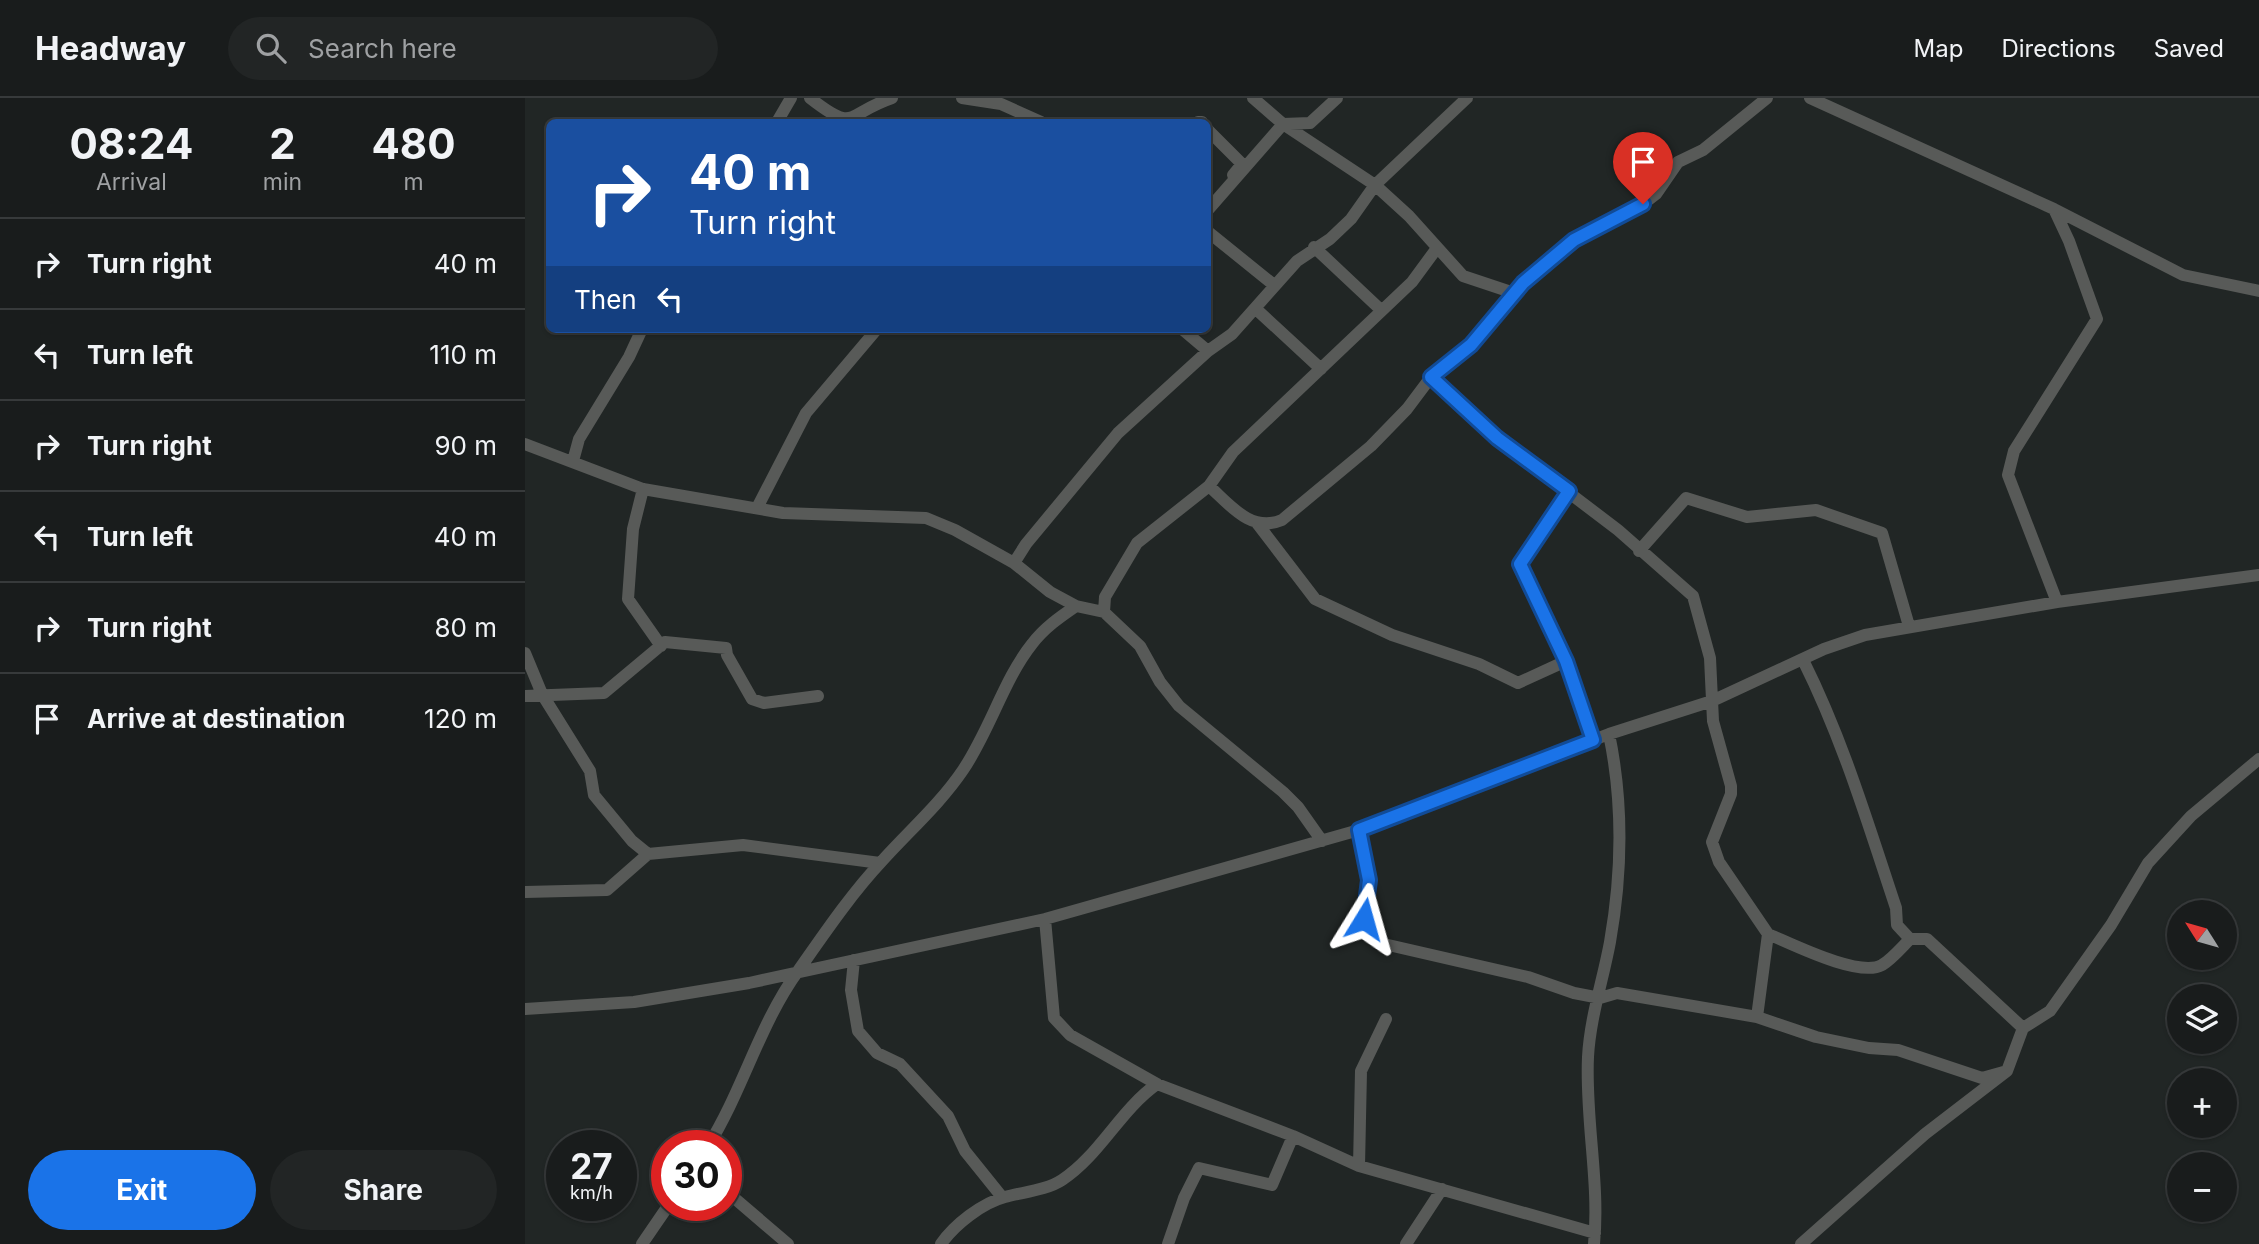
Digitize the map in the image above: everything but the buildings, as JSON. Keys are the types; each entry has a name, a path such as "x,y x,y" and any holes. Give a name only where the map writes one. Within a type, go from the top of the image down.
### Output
{"street":[{"path":"779,119 791,98"},
{"path":"810,98 837,119 846,119 892,98"},
{"path":"962,98 1001,101 1035,119"},
{"path":"1253,98 1283,124 1375,185 1409,216 1464,276 1514,293"},
{"path":"1211,205 1283,124 1310,123 1337,98"},
{"path":"1014,563 1118,433 1256,309 1273,285 1314,247 1330,239 1351,219 1375,185 1467,98"},
{"path":"1209,486 1243,517 1269,526 1282,520 1361,455 1406,410 1431,377 1471,345 1514,293 1574,240 1643,204 1656,194 1678,162 1703,150 1767,98"},
{"path":"1810,98 2054,209 2183,275 2259,291"},
{"path":"1211,133 1242,164 1211,205"},
{"path":"2054,209 2069,241 2097,318 2014,451 2008,475 2057,602"},
{"path":"1211,233 1273,285"},
{"path":"1314,247 1381,310"},
{"path":"1104,612 1105,597 1137,543 1209,486 1233,452 1412,282 1437,248"},
{"path":"1256,309 1321,369"},
{"path":"573,461 579,439 629,357 640,333"},
{"path":"757,508 806,413 874,333"},
{"path":"1187,333 1208,351"},
{"path":"1431,377 1497,438 1618,530 1693,596 1710,658 1712,701 1731,794 1712,842 1719,862 1768,934 1858,967 1880,966 1910,939 1927,939 2023,1028"},
{"path":"525,444 643,489 783,513 926,518 955,530 1014,563 1050,592 1076,606 1104,612 1140,646 1160,682 1178,706 1283,792 1299,807 1322,841"},
{"path":"643,489 633,529 628,599 661,646"},
{"path":"1569,491 1520,564 1566,661 1593,740"},
{"path":"1639,551 1686,498 1747,517 1816,510 1882,533 1909,626"},
{"path":"1257,523 1315,599 1392,635 1479,664 1518,683 1566,661"},
{"path":"525,1009 634,1002 797,972 1045,919 1359,830 1609,734 1712,701 1865,635 2057,602 2259,575"},
{"path":"717,1130 771,1013 797,972 880,863 960,775 982,741 1013,674 1032,643 1051,623 1076,606"},
{"path":"525,696 542,694 576,697 604,693 665,642 726,648 726,655 746,691 753,699 764,703 818,696"},
{"path":"525,653 542,694 590,771 594,795 632,841 648,854"},
{"path":"1803,660 1828,709 1851,769 1896,908 1897,925 1910,939"},
{"path":"1045,919 1054,1018 1070,1035 1157,1084 1293,1136 1359,1166 1442,1189 1595,1238 1588,1060 1593,1017 1600,998 1616,906 1618,847 1617,769 1609,734"},
{"path":"1801,1244 1925,1135 2007,1071 2023,1028 2050,1011 2111,925 2148,863 2191,816 2259,759"},
{"path":"1359,830 1369,880 1364,927 1373,939 1600,998 1617,993 1757,1017 1816,1037 1869,1048 1898,1050 1982,1078 2007,1071"},
{"path":"525,892 607,890 648,854 743,845 880,863"},
{"path":"1757,1017 1768,934"},
{"path":"854,960 851,990 858,1031 877,1053 900,1064 948,1116 965,1151 1002,1198"},
{"path":"1359,1166 1361,1071 1386,1019"},
{"path":"941,1244 958,1226 1002,1198 1060,1181 1099,1146 1142,1094 1157,1084"},
{"path":"1168,1244 1184,1198 1199,1168 1272,1185 1293,1136"},
{"path":"1406,1244 1442,1189"},
{"path":"742,1205 788,1244"},
{"path":"642,1244 658,1221"}],"route":[{"path":"1364,919 1369,880 1359,830 1593,740 1566,661 1520,564 1569,491 1497,438 1431,377 1471,345 1523,283 1574,240 1643,204"}]}
